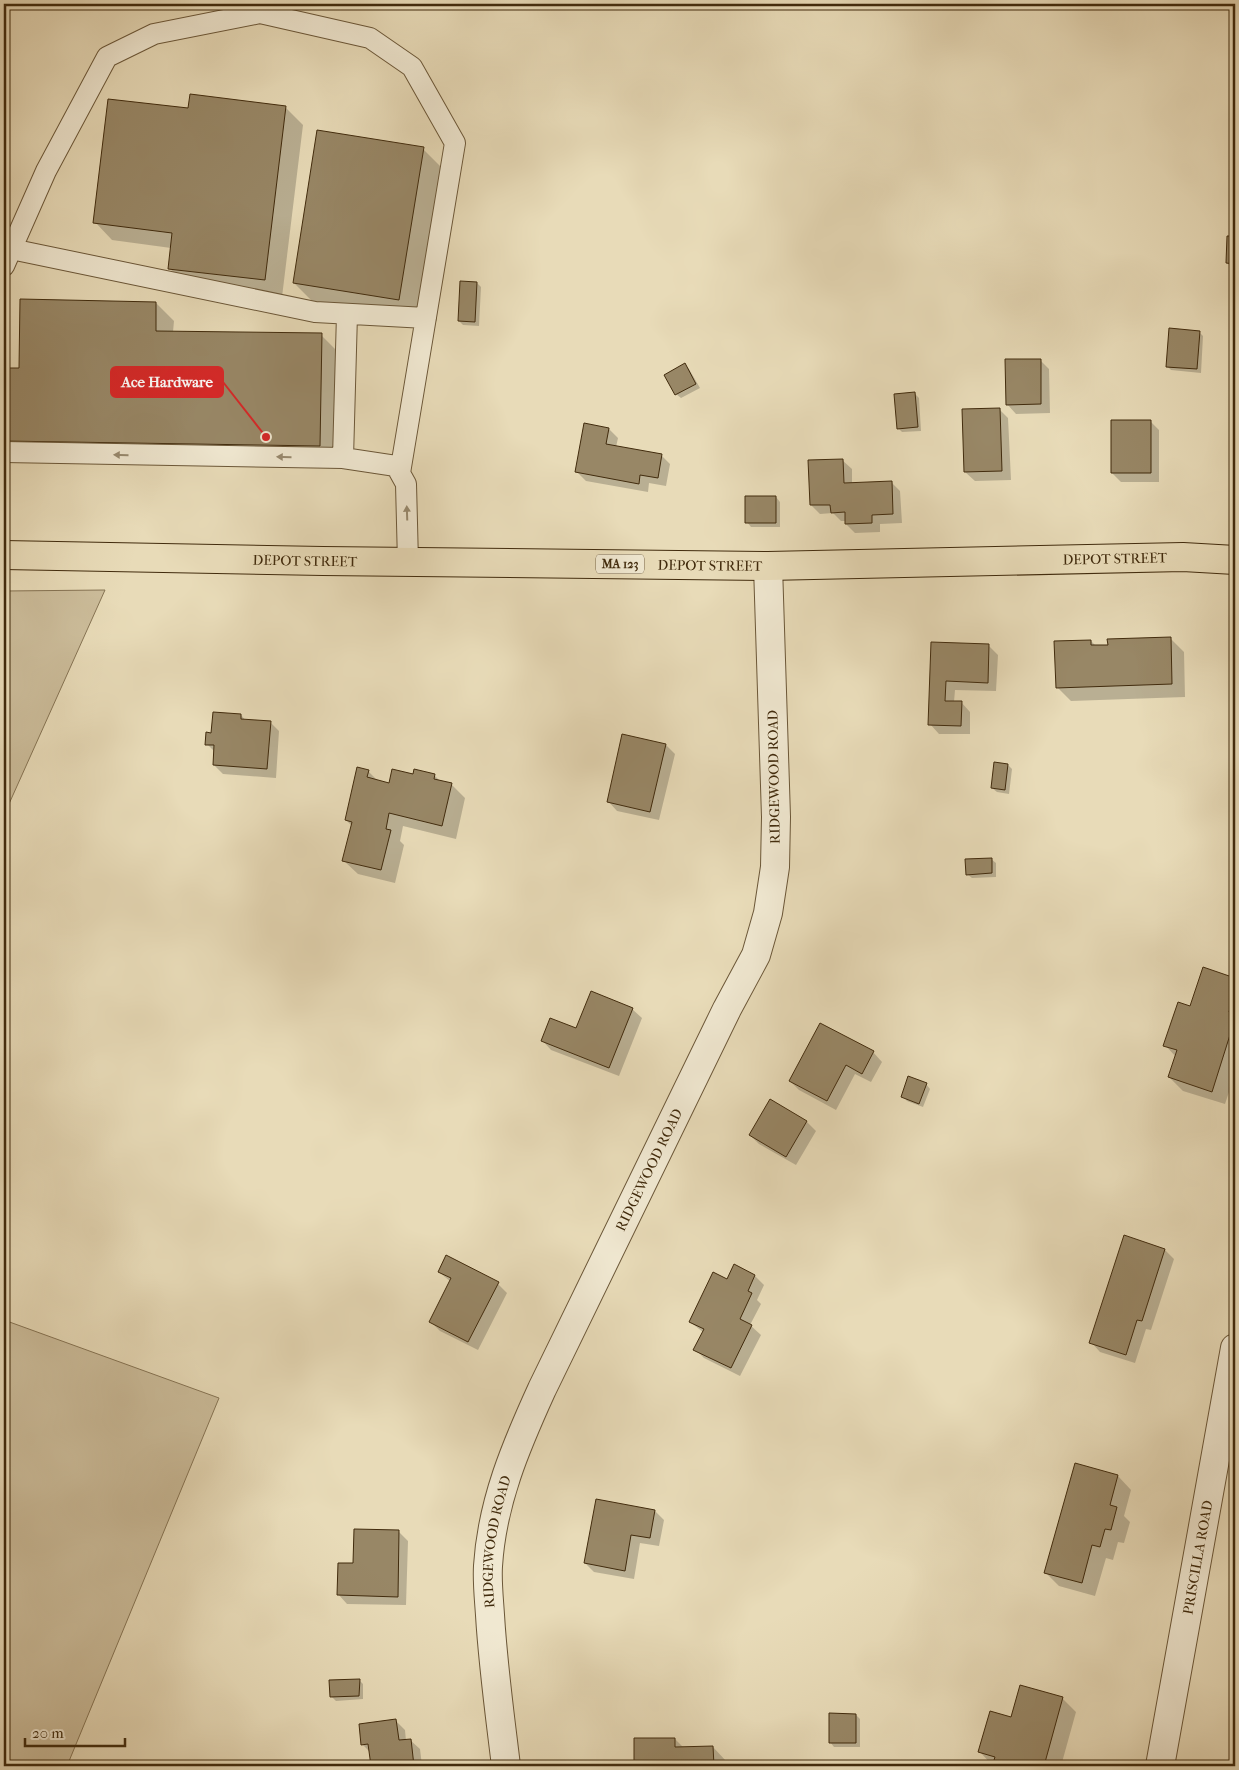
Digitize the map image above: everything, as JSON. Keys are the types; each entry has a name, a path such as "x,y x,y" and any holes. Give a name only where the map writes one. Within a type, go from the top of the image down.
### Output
{"highway":[{"name":"DEPOT STREET","path":"4,555 768,566 1183,557 1235,560"}],"street":[{"name":"RIDGEWOOD ROAD","path":"506,1766 491,1639 488,1574 492,1536 505,1478 542,1389 727,1009 756,956 768,913 775,867 776,817 768,566"},
{"name":"PRISCILLA ROAD","path":"1160,1766 1235,1348"}],"lane":[{"path":"400,473 426,318 455,144 412,67 370,38 260,13 154,34 107,56 46,172 7,258 315,312 426,318"},
{"path":"343,458 347,314"},
{"path":"4,452 343,458 396,466 406,484 408,562"}],"shaded area":[{"path":"105,590 4,815 4,591"},
{"path":"4,1320 219,1398 67,1766 4,1766"}],"building":[{"path":"190,94 286,106 265,280 168,269 172,233 93,223 108,99 188,108"},
{"path":"317,130 424,147 399,300 293,283"},
{"path":"1227,236 1235,236 1235,264 1226,263"},
{"path":"460,281 477,282 475,322 458,321"},
{"path":"20,299 156,302 156,331 322,333 320,446 4,441 4,368 19,368"},
{"path":"1169,328 1200,331 1197,369 1166,367"},
{"path":"1005,359 1041,359 1041,404 1006,405"},
{"path":"685,363 696,384 675,395 664,375"},
{"path":"915,392 918,427 897,429 894,394"},
{"path":"1000,408 1002,471 964,472 962,409"},
{"path":"1111,420 1151,420 1151,473 1111,473"},
{"path":"584,423 609,428 606,444 662,454 658,478 640,475 639,484 575,472"},
{"path":"843,459 844,483 892,481 893,514 872,515 872,523 845,524 845,512 831,513 830,505 810,505 808,460"},
{"path":"745,496 776,496 776,523 745,523"},
{"path":"1171,637 1172,684 1056,688 1054,641 1091,640 1091,645 1108,645 1107,639"},
{"path":"931,642 989,644 988,683 946,681 945,701 962,701 961,726 928,725"},
{"path":"213,712 241,714 241,719 271,721 267,769 213,765 214,745 205,745 206,732 211,733"},
{"path":"622,734 666,744 650,812 607,802"},
{"path":"994,762 1008,764 1005,790 991,788"},
{"path":"357,767 369,770 367,777 389,783 392,769 413,774 414,769 435,774 434,779 452,783 442,826 389,813 386,829 391,830 381,870 342,861 352,822 345,820"},
{"path":"992,858 992,873 966,875 965,859"},
{"path":"1203,967 1235,978 1235,992 1229,1012 1235,1014 1235,1019 1212,1092 1168,1077 1177,1050 1163,1046 1178,1002 1190,1006"},
{"path":"591,991 633,1008 609,1068 541,1041 550,1018 576,1028"},
{"path":"820,1023 874,1051 862,1074 846,1065 827,1101 789,1081"},
{"path":"908,1076 927,1083 919,1104 901,1097"},
{"path":"770,1099 807,1121 786,1157 749,1135"},
{"path":"1124,1235 1165,1249 1142,1321 1137,1320 1126,1355 1089,1343"},
{"path":"446,1255 499,1282 468,1342 429,1322 451,1278 438,1272"},
{"path":"734,1264 755,1275 748,1291 752,1293 740,1319 752,1325 731,1368 693,1350 704,1329 689,1322 713,1272 727,1279"},
{"path":"1075,1463 1118,1475 1110,1505 1117,1507 1111,1530 1105,1529 1100,1547 1092,1545 1082,1583 1044,1573"},
{"path":"596,1499 655,1510 650,1538 631,1535 625,1571 584,1563"},
{"path":"354,1529 399,1530 398,1597 337,1595 338,1563 353,1563"},
{"path":"360,1679 359,1696 330,1697 329,1680"},
{"path":"1020,1685 1063,1697 1044,1766 992,1766 995,1757 978,1752 990,1711 1011,1717"},
{"path":"829,1713 856,1714 856,1743 829,1743"},
{"path":"396,1719 399,1740 411,1739 414,1766 371,1766 368,1744 361,1745 359,1724"},
{"path":"634,1738 675,1738 675,1747 713,1746 714,1766 634,1766"}],"place":[{"name":"Ace Hardware","path":"266,437"}]}
